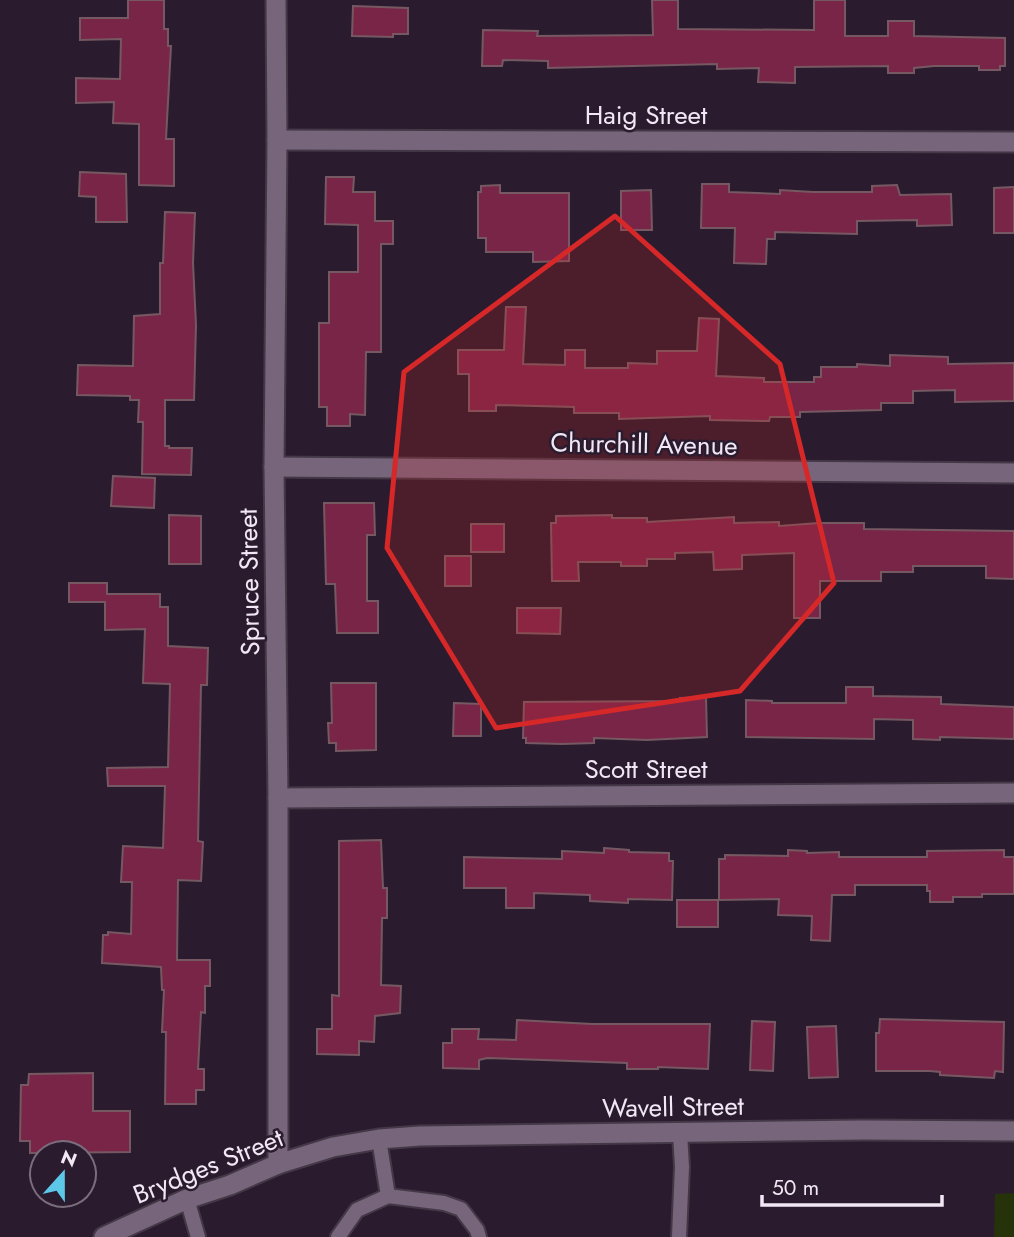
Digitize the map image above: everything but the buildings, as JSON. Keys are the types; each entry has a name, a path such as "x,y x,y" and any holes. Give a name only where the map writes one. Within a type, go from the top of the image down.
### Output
{"street":[{"name":"Spruce Street","path":"276,0 274,467 278,798 278,1164"},
{"name":"Haig Street","path":"277,140 1014,142"},
{"name":"Churchill Avenue","path":"274,467 1014,474"},
{"name":"Scott Street","path":"278,798 1014,793"},
{"name":"Wavell Street","path":"333,1147 379,1139 680,1133 1014,1131"},
{"name":"Brydges Street","path":"104,1237 187,1199 230,1185 278,1164 333,1147"}],"lane":[{"path":"679,1237 682,1167 680,1133"},
{"path":"379,1139 388,1196"},
{"path":"338,1237 357,1210 388,1196 444,1203 461,1209 477,1230 479,1237"},
{"path":"187,1199 198,1237"}],"highlighted area":[{"path":"615,216 780,364 834,583 740,691 496,728 387,548 404,372"}],"green space":[{"path":"1014,1193 1014,1237 994,1237 995,1194"}]}
